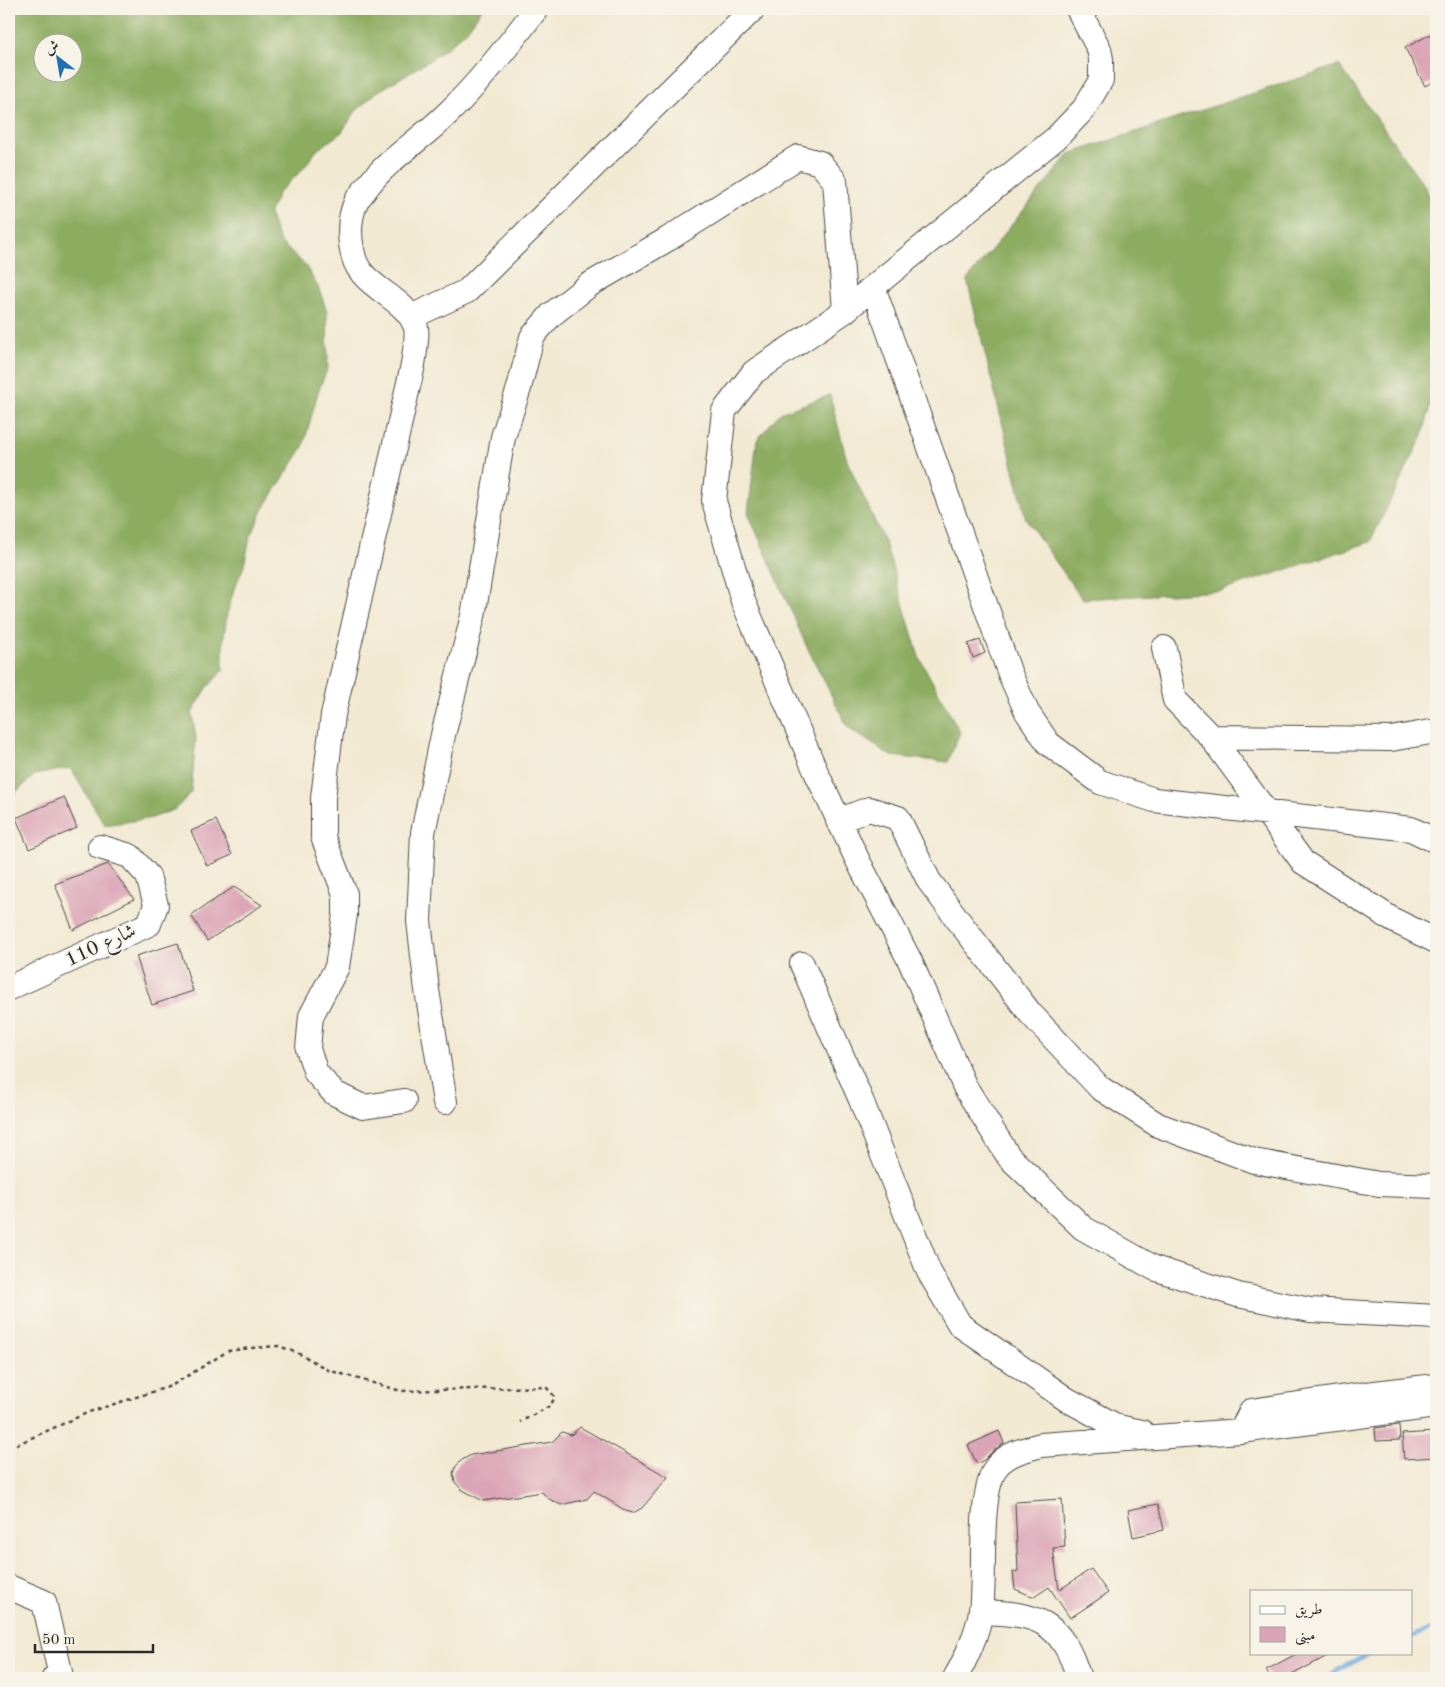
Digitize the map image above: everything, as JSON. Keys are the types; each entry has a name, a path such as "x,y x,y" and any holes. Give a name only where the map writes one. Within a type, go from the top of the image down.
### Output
{"street":[{"path":"404,1101 363,1107 334,1093 316,1073 308,1049 311,1016 337,967 345,915 345,894 323,837 323,798 333,716 413,365 416,329 411,317 388,295 368,280 355,262 350,244 350,224 356,202 378,173 448,113 479,79 536,9"},
{"path":"411,317 466,291 753,9"},
{"path":"1078,9 1099,50 1101,59 1101,80 1084,109 1056,138 845,311 754,372 724,411 714,501 743,601 838,820 910,962 965,1087 1009,1157 1083,1228 1154,1268 1238,1295 1310,1310 1436,1317"},
{"path":"445,1102 427,990 419,922 423,833 443,735 473,616 503,437 519,388 532,337 551,315 589,284 668,239 798,157 820,163 836,181 845,311"},
{"path":"873,287 1010,674 1027,712 1048,743 1100,782 1154,800 1411,829 1436,840"},
{"path":"1164,648 1175,700 1211,737 1303,862 1393,920 1436,941"},
{"path":"1211,737 1391,739 1436,731"},
{"path":"838,820 869,809 898,818 929,881 1030,1014 1100,1088 1158,1125 1254,1161 1379,1184 1436,1186"},
{"name":"شارع 110","path":"9,988 149,924 156,905 148,876 130,856 100,847"},
{"path":"802,964 861,1100 929,1272 960,1326 1066,1398 1118,1426 1163,1436"},
{"path":"1241,1431 1251,1410 1436,1386"},
{"path":"955,1678 966,1658 981,1612 985,1509 991,1478 998,1465 1018,1451 1041,1445 1241,1431 1436,1406"},
{"path":"9,1587 44,1602 60,1672 54,1678"},
{"path":"981,1612 1010,1613 1041,1620 1063,1639 1079,1678"}],"path":[{"path":"9,1448 89,1412 126,1398 171,1386 228,1352 279,1346 302,1355 328,1370 401,1391 546,1388 555,1397 550,1406 520,1422"}],"green space":[{"path":"9,9 482,9 467,30 448,47 377,92 356,111 342,132 317,150 302,170 279,192 269,214 280,242 305,265 318,287 327,311 328,367 318,392 303,447 264,508 250,538 244,566 234,589 227,614 223,643 223,670 207,688 192,713 196,738 191,792 176,809 152,818 105,825 70,768 35,775 15,793 9,788"},
{"path":"1339,65 1426,188 1436,214 1436,382 1423,435 1370,542 1221,591 1082,599 1026,519 967,280 1069,154"},
{"path":"830,395 847,461 885,543 919,657 960,732 948,762 891,756 848,728 806,645 748,513 757,440 780,413"}],"building":[{"path":"1436,31 1436,80 1425,86 1405,48"},
{"path":"980,640 985,653 973,658 968,644"},
{"path":"64,797 77,828 29,849 16,818"},
{"path":"216,820 232,855 207,866 191,831"},
{"path":"108,864 134,899 73,930 55,884"},
{"path":"234,887 262,905 207,941 191,915"},
{"path":"178,943 193,991 152,1005 136,956"},
{"path":"1399,1425 1400,1440 1376,1441 1375,1428"},
{"path":"580,1427 668,1477 642,1508 633,1513 626,1511 594,1491 587,1499 561,1505 549,1499 542,1492 483,1501 461,1489 455,1482 453,1473 456,1466 471,1455 552,1442 562,1432 571,1435"},
{"path":"999,1431 1004,1443 977,1464 968,1445"},
{"path":"1436,1432 1436,1457 1404,1459 1402,1434"},
{"path":"1062,1499 1065,1547 1053,1548 1059,1590 1091,1569 1108,1593 1070,1618 1049,1587 1034,1597 1015,1589 1013,1572 1018,1571 1015,1502"},
{"path":"1158,1504 1164,1530 1133,1537 1128,1510"},
{"path":"1296,1654 1331,1654 1286,1678 1271,1678 1266,1670"}],"waterway":[{"path":"1412,1637 1436,1627"},
{"path":"1328,1678 1338,1670 1369,1654"}]}
